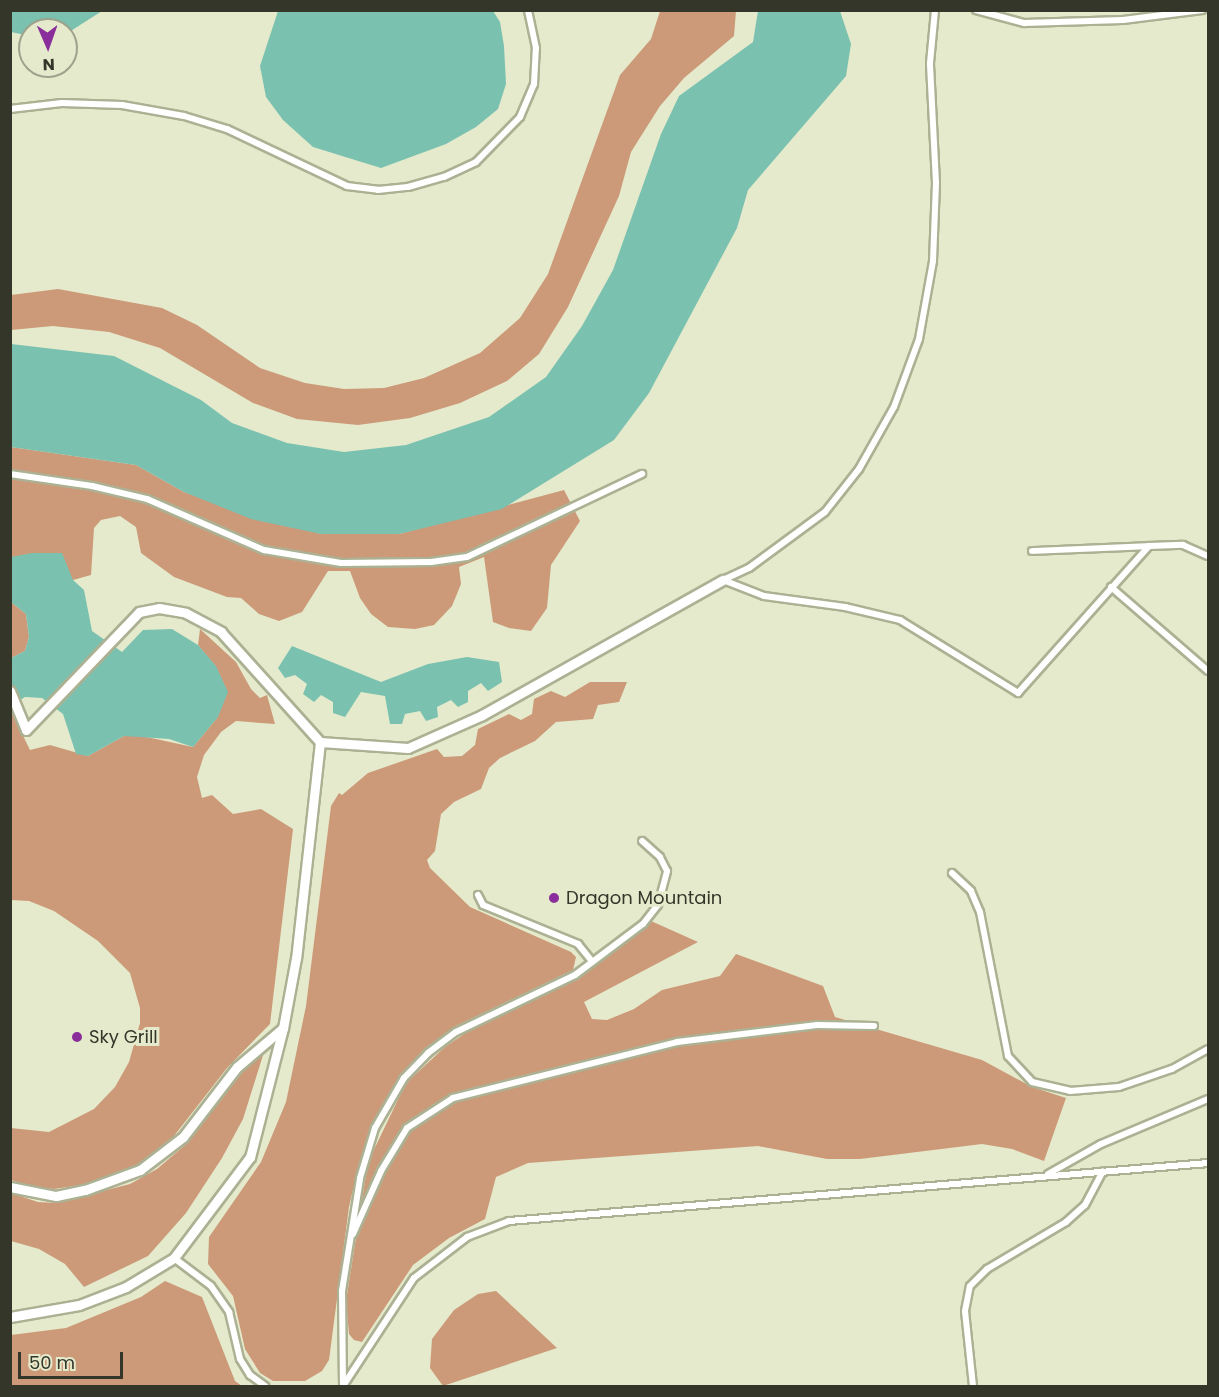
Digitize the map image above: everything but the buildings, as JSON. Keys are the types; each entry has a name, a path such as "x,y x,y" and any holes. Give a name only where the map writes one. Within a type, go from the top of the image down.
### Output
{"street":[{"path":"10,690 26,730 139,612 159,608 186,613 221,632 320,742 408,748 482,715 723,580"},
{"path":"10,1317 79,1305 126,1287 174,1258 250,1157 283,1028 296,958 320,742"},
{"path":"10,1187 56,1196 85,1190 140,1170 183,1137 237,1067 283,1028"}],"lane":[{"path":"10,109 62,103 122,105 184,116 227,129 347,186 378,190 408,187 444,177 476,162 520,117 534,84 536,48 528,10"},
{"path":"723,580 749,568 825,512 859,469 894,407 919,339 933,261 936,183 930,63 934,10"},
{"path":"976,10 1024,23 1123,20 1202,10"},
{"path":"10,474 92,486 147,500 264,550 341,562 431,562 467,557 642,474"},
{"path":"1032,550 1183,545 1209,556"},
{"path":"723,580 764,596 845,607 900,620 1018,693 1149,546"},
{"path":"1111,587 1209,670"},
{"path":"642,841 660,857 667,871 658,905 643,924 575,975 456,1032 404,1078 375,1128 360,1178 342,1291 343,1386 414,1278 467,1237 509,1221 1209,1163"},
{"path":"952,873 971,891 980,912 1008,1056 1032,1082 1070,1091 1119,1087 1172,1069 1209,1049"},
{"path":"478,895 483,906 578,944 592,961"},
{"path":"351,1238 363,1218 381,1171 407,1128 453,1098 677,1042 817,1025 874,1026"},
{"path":"1045,1176 1101,1144 1209,1099"},
{"path":"973,1386 965,1311 970,1286 987,1269 1066,1222 1084,1205 1103,1171"},
{"path":"174,1258 211,1286 229,1312 240,1359 250,1375 265,1386"}],"shaded area":[{"path":"660,11 736,11 734,36 684,78 660,106 631,152 619,196 568,307 539,354 507,381 460,403 410,418 358,425 297,419 253,403 160,348 109,332 53,326 11,330 11,295 58,289 162,308 197,325 260,368 305,383 344,389 384,388 424,378 480,353 520,318 548,274 620,75 651,39"},
{"path":"11,447 136,465 184,492 321,534 399,534 564,490 580,521 551,565 547,608 531,631 509,628 493,622 484,557 459,567 461,584 452,606 434,625 415,629 388,627 371,614 360,598 350,571 328,571 302,612 279,621 259,614 241,598 227,597 174,577 141,553 136,527 120,516 101,520 94,528 91,575 73,580 11,557"},
{"path":"11,602 26,614 29,637 25,651 11,658"},
{"path":"200,629 236,662 251,689 260,698 267,695 275,724 236,721 221,732 204,755 197,777 202,798 212,795 233,814 261,809 293,829 270,1024 227,1068 174,1136 148,1159 121,1173 81,1185 54,1189 30,1186 11,1180 11,1128 49,1132 94,1109 115,1087 129,1062 140,1023 140,1008 130,973 98,941 54,911 29,901 11,900 10,709 30,750 50,745 88,756 124,736 142,736 193,747 217,718 216,667 198,645"},
{"path":"590,682 627,682 619,702 598,705 593,719 556,722 535,741 500,758 489,768 481,789 454,802 441,814 435,851 427,860 430,868 470,907 571,952 576,957 573,970 454,1027 404,1071 370,1130 359,1164 349,1207 329,1360 322,1371 305,1381 273,1381 260,1373 245,1349 233,1296 208,1264 209,1237 261,1162 286,1102 306,1006 331,806 339,793 342,795 368,773 437,749 444,757 462,756 475,745 478,729 509,714 521,720 532,714 534,699 551,691 565,697"},
{"path":"651,921 698,942 584,1002 592,1019 607,1020 634,1009 662,990 720,976 736,954 823,986 835,1017 982,1060 1032,1087 1066,1098 1044,1161 1012,1149 982,1144 860,1159 827,1159 758,1146 528,1163 496,1177 485,1219 449,1238 413,1265 362,1342 354,1340 349,1334 346,1301 368,1162 406,1083 445,1047 470,1030 584,975"},
{"path":"264,1052 243,1119 222,1158 186,1213 148,1256 84,1287 65,1264 39,1249 11,1241 11,1193 38,1202 56,1203 130,1184 157,1169 184,1146 249,1064"},
{"path":"165,1281 202,1297 235,1381 242,1386 11,1386 11,1335 66,1328 141,1297"},
{"path":"496,1291 557,1348 443,1386 430,1368 432,1339 454,1310 478,1294"}],"water":[{"path":"11,10 102,11 78,26 78,18 18,18 18,33 11,32"},
{"path":"278,11 493,11 500,22 506,84 498,109 476,127 446,144 381,168 313,147 283,120 266,97 260,66"},
{"path":"758,11 840,11 851,44 846,76 748,190 737,228 649,393 614,440 502,509 399,534 321,534 251,519 184,492 136,465 11,447 11,344 114,356 201,400 232,423 287,443 344,452 406,445 489,417 546,377 582,326 613,270 661,134 679,96 753,42"},
{"path":"32,553 62,553 73,580 84,590 92,631 122,652 143,630 172,629 198,645 216,666 228,692 218,717 193,747 169,739 124,736 88,756 76,754 63,714 42,698 25,697 11,706 11,658 25,651 29,637 26,614 11,602 11,557"},
{"path":"292,646 381,682 428,664 467,657 499,662 502,682 488,691 481,683 468,691 468,702 458,707 451,700 437,707 438,717 426,721 420,711 405,714 402,724 390,724 385,696 361,692 345,717 333,713 333,702 321,695 314,702 303,694 307,684 295,675 285,678 278,668"}],"place":[{"name":"Dragon Mountain","path":"554,898"},
{"name":"Sky Grill","path":"77,1037"}]}
